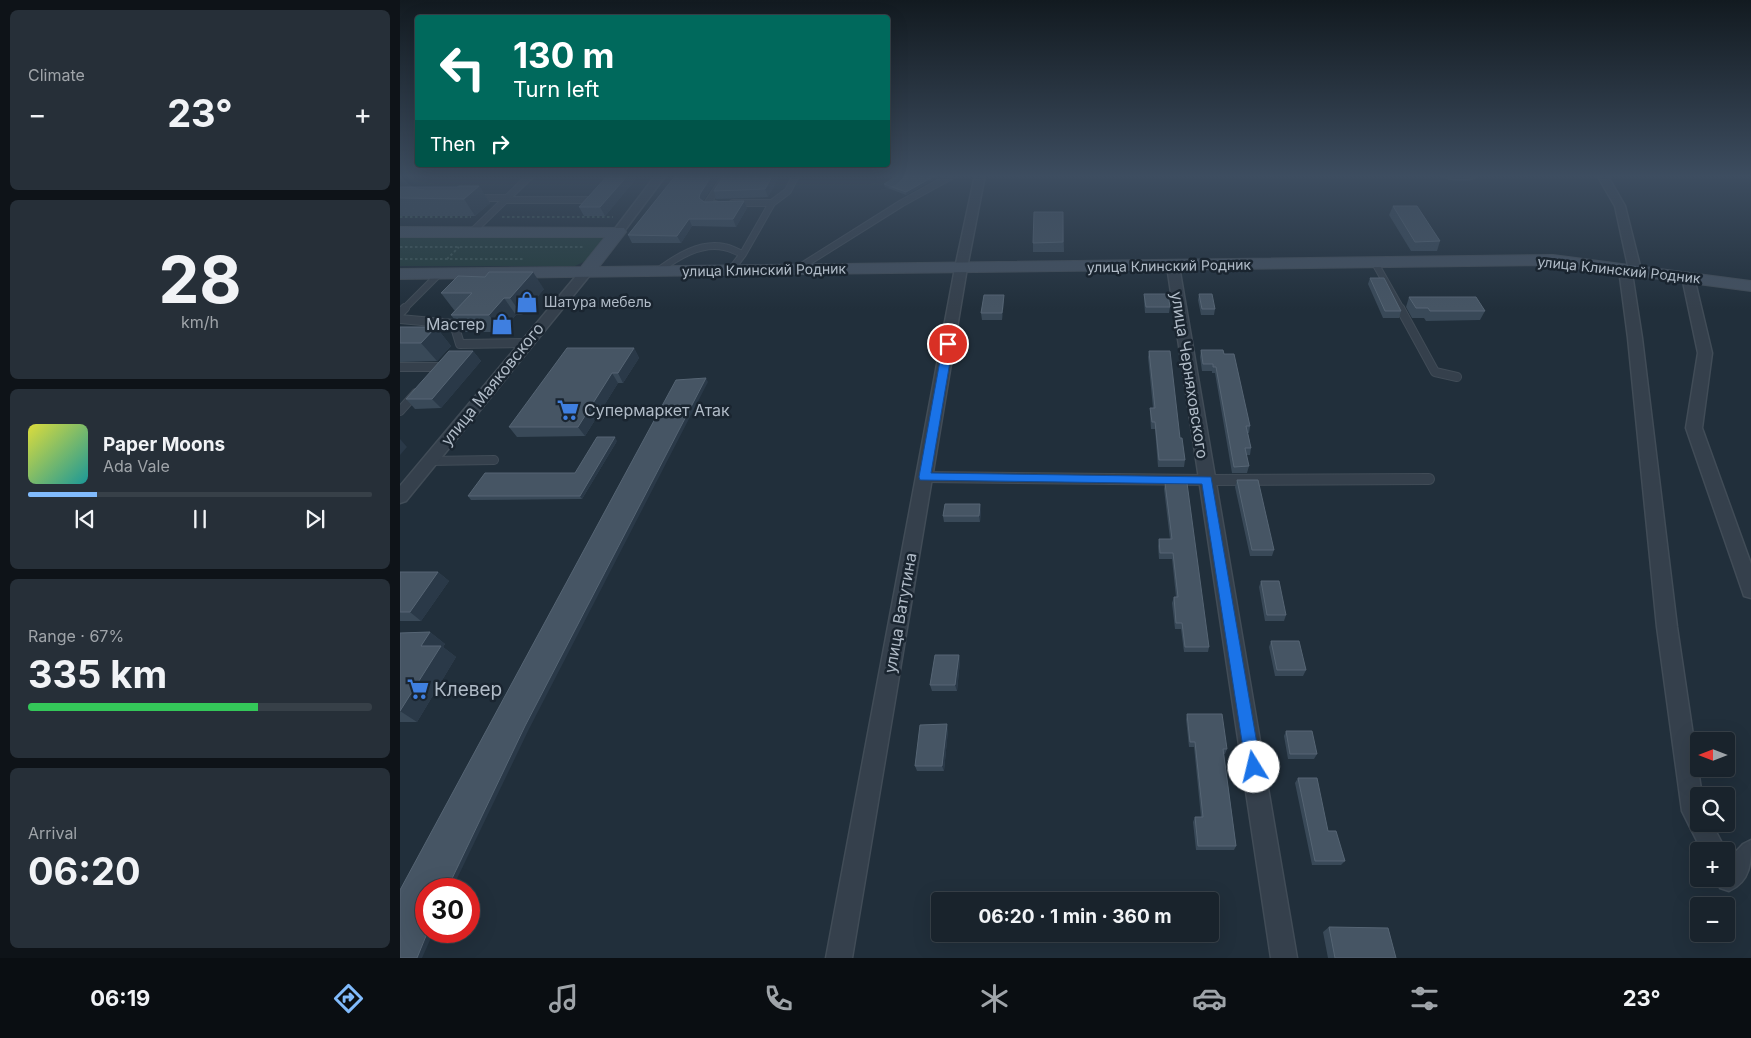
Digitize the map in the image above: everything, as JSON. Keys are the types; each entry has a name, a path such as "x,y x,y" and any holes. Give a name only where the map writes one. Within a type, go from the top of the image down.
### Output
{"main road":[{"path":"400,232 474,232 615,224"},
{"path":"586,272 615,224"},
{"name":"улица Клинский Родник","path":"400,274 439,269 586,272 1553,260 1751,286"}],"street":[{"path":"615,224 619,220"},
{"name":"улица Ватутина","path":"839,958 971,220"},
{"path":"1622,220 1630,270 1635,338 1667,627 1690,790"},
{"name":"улица Черняховского","path":"1173,266 1284,958"},
{"name":"улица Маяковского","path":"400,497 525,343 586,272"},
{"path":"1688,277 1705,353 1694,428 1751,590"},
{"path":"1735,869 1751,852"}],"lane":[{"path":"474,232 485,220"},
{"path":"732,270 763,220"},
{"path":"797,269 875,220"},
{"path":"658,270 694,248 731,249 743,254"},
{"path":"1375,263 1435,372 1457,377"},
{"path":"400,314 439,269"},
{"path":"400,320 454,324 457,347 525,343"},
{"path":"400,368 441,364"},
{"path":"432,374 441,364"},
{"path":"400,410 420,389"},
{"path":"429,461 494,460"},
{"path":"924,477 1429,480"}],"path":[{"path":"537,220 615,224"},
{"path":"439,269 474,232"},
{"path":"400,247 585,248"},
{"path":"400,259 439,269 526,259"}],"green space":[{"path":"400,236 602,236 606,239 590,259 575,266 400,266"}],"building":[{"path":"640,220 689,220 677,236 628,235"},
{"path":"1034,220 1063,220 1063,242 1033,243"},
{"path":"1401,220 1426,220 1440,241 1415,242"},
{"path":"489,272 533,272 510,298 504,298 489,315 451,315 472,293 441,293 458,276 485,277"},
{"path":"1370,278 1384,278 1401,311 1385,311"},
{"path":"1144,294 1168,294 1170,307 1146,307"},
{"path":"1199,294 1212,294 1215,309 1202,309"},
{"path":"984,295 1004,295 1002,313 981,313"},
{"path":"1409,297 1476,297 1485,311 1430,311 1428,308 1416,308"},
{"path":"400,327 436,327 421,343 400,343"},
{"path":"567,348 634,348 618,373 612,373 578,427 509,427"},
{"path":"1201,350 1223,350 1224,354 1234,354 1250,426 1246,426 1251,448 1245,448 1249,466 1234,467 1216,367 1213,367 1213,364 1203,364"},
{"path":"449,351 473,351 432,399 406,399"},
{"path":"1149,351 1170,351 1180,438 1182,438 1185,460 1159,460 1155,422 1152,422 1150,408 1155,408"},
{"path":"706,378 525,726 452,878 415,878 415,943 423,943 417,958 400,958 400,890 676,380"},
{"path":"597,437 615,437 580,496 468,496 485,473 575,473"},
{"path":"1237,480 1258,480 1274,550 1252,550"},
{"path":"1165,483 1187,483 1209,647 1185,647 1182,623 1176,623 1174,597 1178,597 1173,553 1160,553 1159,539 1172,539"},
{"path":"945,504 980,504 979,516 943,516"},
{"path":"400,572 438,572 410,612 400,612"},
{"path":"1261,581 1279,581 1286,615 1267,615"},
{"path":"430,632 421,646 441,646 400,711 400,633"},
{"path":"1271,641 1299,641 1306,670 1277,670"},
{"path":"935,655 959,655 955,685 930,685"},
{"path":"1187,714 1222,714 1227,749 1223,749 1236,846 1198,846 1195,817 1203,817 1195,742 1190,742"},
{"path":"947,724 942,766 915,766 920,725"},
{"path":"1286,731 1312,731 1317,754 1290,754"},
{"path":"1298,778 1317,778 1328,831 1336,831 1345,861 1315,861"},
{"path":"1329,927 1388,928 1396,958 1335,958"}],"place":[{"name":"Шатура мебель","path":"527,302"},
{"name":"Мастер","path":"502,324"},
{"name":"Супермаркет Атак","path":"568,410"},
{"name":"Клевер","path":"418,689"}],"route":[{"path":"948,344 924,477 1207,480 1254,767"}]}
